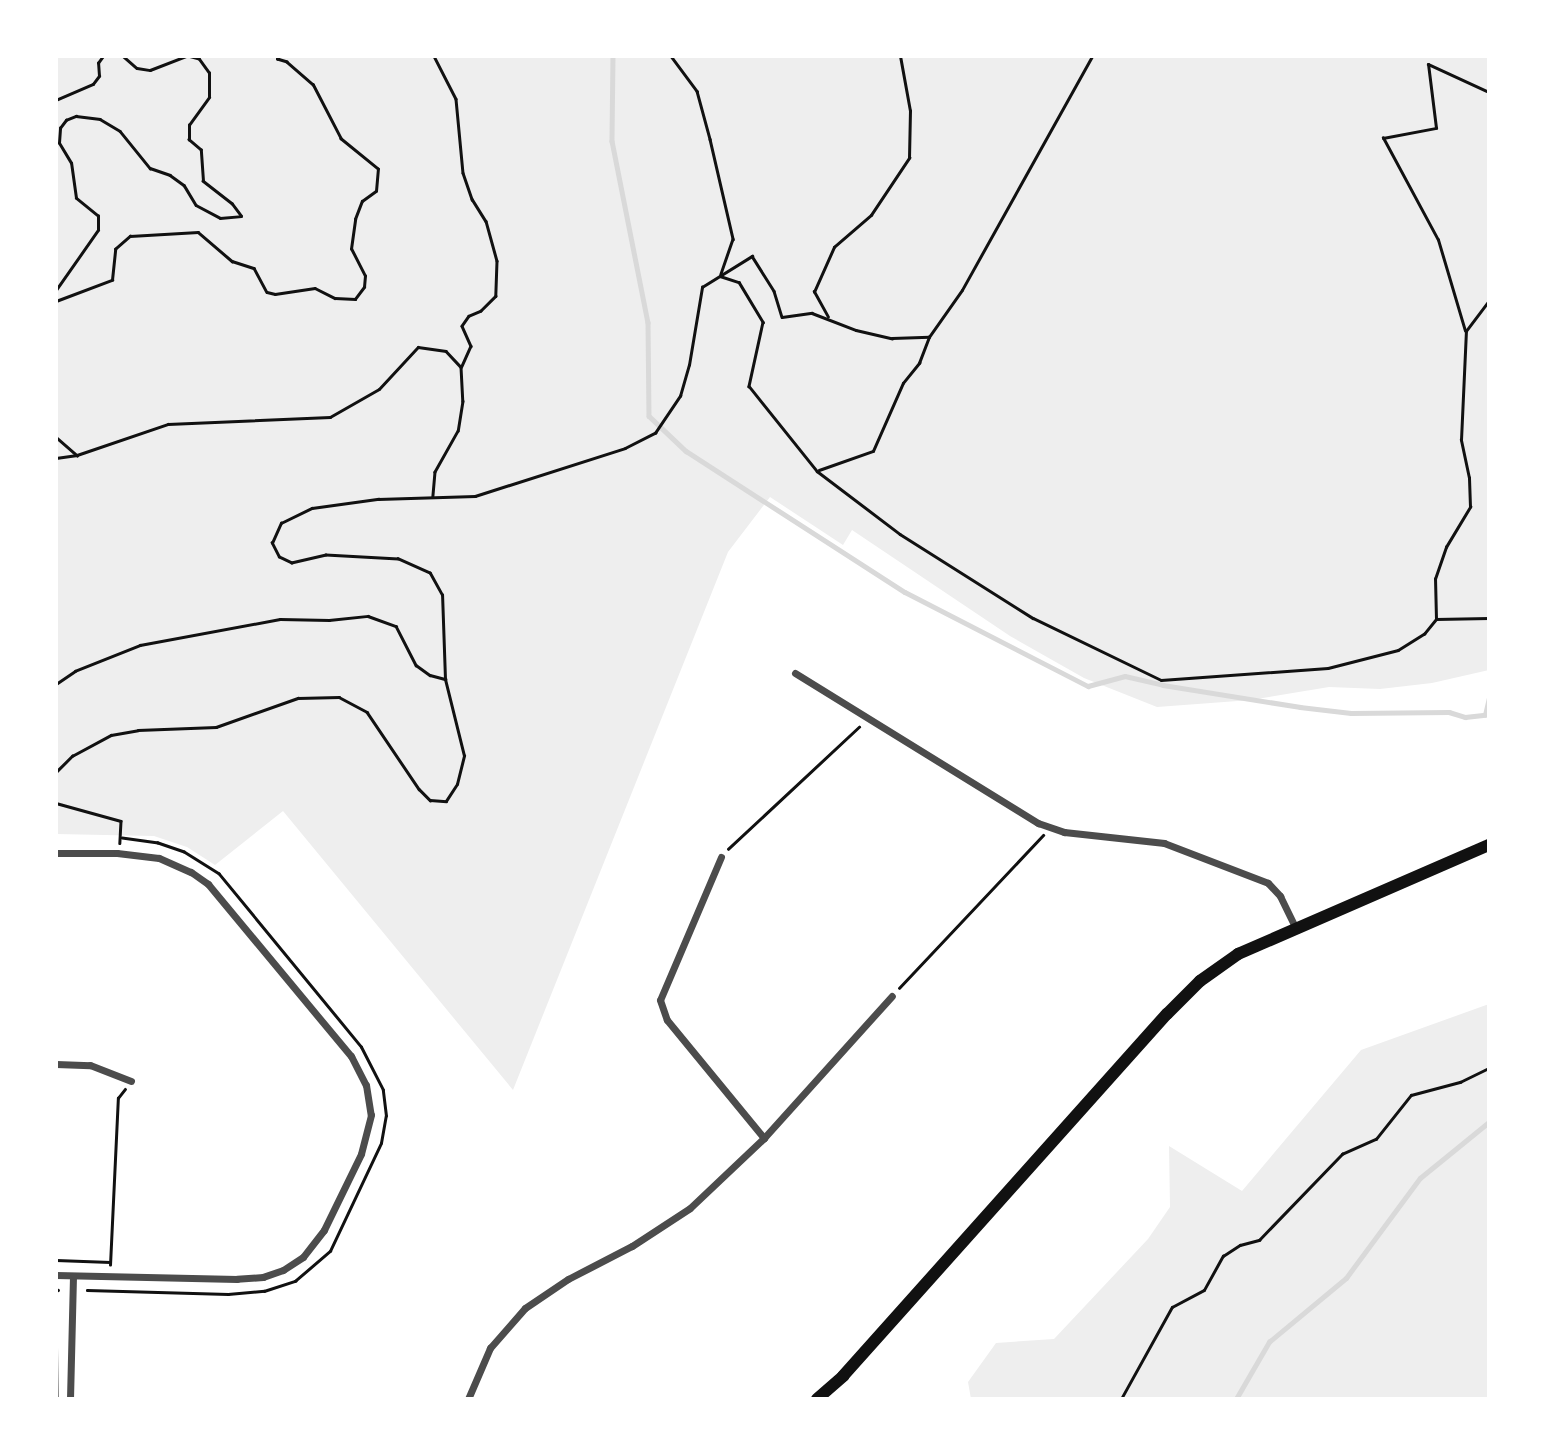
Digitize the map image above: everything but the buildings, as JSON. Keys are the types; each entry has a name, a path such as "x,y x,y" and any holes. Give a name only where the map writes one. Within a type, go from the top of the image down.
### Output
{"main road":[{"path":"817,1399 843,1376 1185,995 1219,965 1489,845"}],"street":[{"path":"794,673 993,797 1050,827 1064,832 1164,843 1268,883 1280,896 1296,929"},
{"path":"56,853 117,853 159,858 177,865 208,884 351,1056 366,1085 371,1115 361,1154 324,1230 303,1257 283,1270 263,1277 237,1279 56,1275"},
{"path":"721,857 660,1000 667,1020 764,1138"},
{"path":"468,1399 489,1348 525,1308 568,1279 632,1246 690,1208 764,1138 892,996"},
{"path":"56,1064 98,1067 131,1082"},
{"path":"70,1399 73,1276"}],"path":[{"path":"56,100 93,84 99,76 98,63 103,56"},
{"path":"56,290 98,230 98,216 76,198 71,163 59,143 60,128 66,120 76,116 100,119 120,131 150,168 170,175 184,185 196,205 220,218 242,216 232,204 203,181 201,150 189,140 190,125 209,97 209,73 199,59 188,56 150,71 137,68 123,56"},
{"path":"56,301 113,280 115,248 130,236 198,232 232,261 254,268 267,292 275,294 315,288 335,298 355,299 364,287 365,276 351,249 355,219 362,201 376,191 378,169 341,139 313,85 287,62 277,59 279,56"},
{"path":"433,56 456,99 463,173 471,199 486,221 497,261 496,296 481,311 469,316 462,326 471,346 461,367 463,401 458,431 435,472 433,496"},
{"path":"671,56 697,91 733,239 720,276"},
{"path":"828,317 814,292 834,247 871,215 909,158 910,111 900,56"},
{"path":"817,471 873,451 903,383 919,363 929,337 962,290 1091,56"},
{"path":"720,276 739,282 762,322 749,386 817,471 900,534 1033,618 1161,680 1328,668 1398,650 1424,634 1436,619 1435,579 1446,547 1470,507 1469,478 1461,440 1466,331 1438,240 1384,138 1436,128 1428,64 1489,92"},
{"path":"56,772 72,757 111,735 138,730 216,727 298,698 339,697 367,712 419,789 430,800 446,802 457,784 464,756 445,679 442,595 430,573 398,559 326,555 292,563 279,557 272,543 281,523 312,508 378,499 475,496 625,448 661,427 680,396 690,365 702,287 752,256 774,291 782,317 812,313 856,330 892,338 929,337"},
{"path":"1466,331 1489,300"},
{"path":"56,458 77,455 168,424 330,417 379,389 418,347 446,351 461,367"},
{"path":"56,437 77,455"},
{"path":"56,684 75,671 140,645 280,619 329,621 368,616 396,626 416,665 430,675 445,679"},
{"path":"1436,619 1489,618"},
{"path":"721,857 869,718"},
{"path":"56,803 121,821 122,838 117,853"},
{"path":"892,996 1050,827"},
{"path":"87,1290 228,1294 264,1291 295,1281 330,1251 381,1143 386,1116 383,1090 361,1047 219,874 184,852 159,843 122,838"},
{"path":"1121,1399 1172,1307 1204,1290 1223,1256 1240,1245 1259,1240 1342,1154 1376,1139 1411,1095 1460,1082 1489,1068"},
{"path":"110,1276 118,1098 131,1082"},
{"path":"56,1260 110,1262"},
{"path":"56,1299 57,1399"}],"shaded area":[{"path":"56,56 1489,56 1489,670 1432,683 1380,689 1329,687 1251,700 1157,707 1084,678 1010,636 852,530 843,545 770,497 728,552 513,1090 283,811 215,865 187,847 154,836 56,834"},
{"path":"1489,1004 1489,1399 971,1399 968,1382 996,1343 1054,1339 1148,1239 1170,1207 1169,1146 1242,1191 1361,1050"}],"waterway":[{"path":"613,56 612,141 648,322 649,416 686,451 905,592 1088,686 1125,676 1163,685 1300,707 1351,713 1449,712 1465,717 1485,715 1489,697"},
{"path":"1236,1399 1269,1342 1346,1278 1420,1178 1489,1122"}]}
